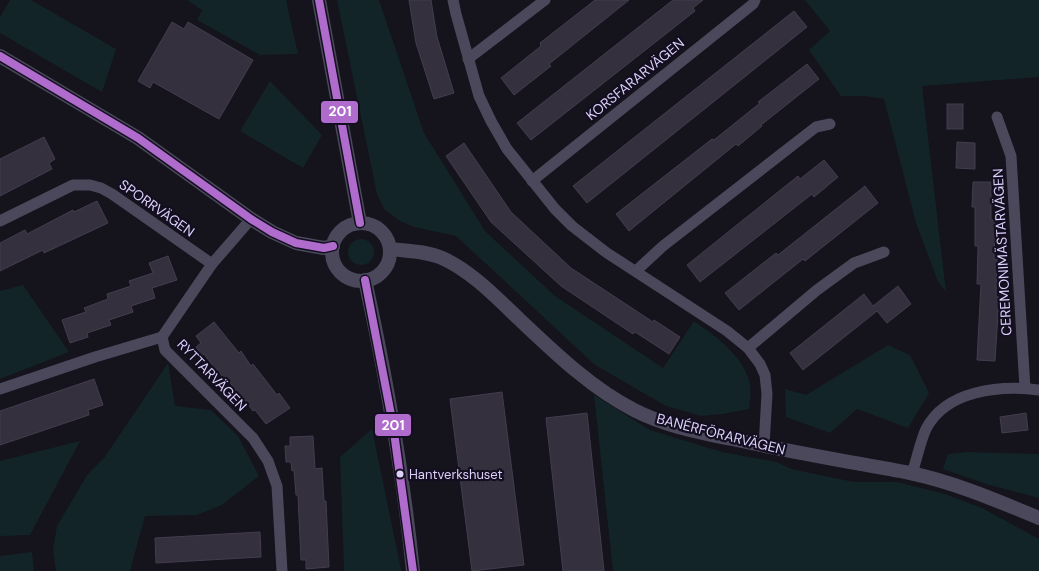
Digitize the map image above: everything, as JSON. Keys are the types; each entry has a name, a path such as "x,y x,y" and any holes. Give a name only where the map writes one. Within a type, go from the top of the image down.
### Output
{"street":[{"path":"319,0 360,223"},
{"path":"453,0 479,96 490,121 507,149 555,209 572,226 607,253 637,270 727,330 748,348 760,364 765,375 767,394 764,446"},
{"path":"468,59 545,0"},
{"name":"KORSFARARVÄGEN","path":"532,181 756,0"},
{"path":"0,56 138,138 272,232 296,243 324,248 333,246"},
{"name":"CEREMONIMÄSTARVÄGEN","path":"998,117 1011,156 1024,388"},
{"path":"637,270 663,246 808,133 816,128 830,124"},
{"name":"SPORRVÄGEN","path":"0,221 73,186 90,185 112,194 212,264"},
{"name":"RYTTARVÄGEN","path":"251,219 212,264 162,337 165,350 253,438 268,460 277,486 282,571"},
{"path":"360,223 370,224 381,230 388,240 390,249 390,258 385,268 376,276 365,280 352,279 341,272 335,263 333,246 342,230 350,225 360,223"},
{"name":"BANÉRFÖRARVÄGEN","path":"390,249 424,252 441,257 460,267 552,350 591,382 632,409 665,424 764,446 912,473 961,488 1039,518"},
{"path":"748,348 817,290 854,263 884,252"},
{"path":"365,280 384,368 413,571"},
{"path":"0,389 162,337"},
{"path":"912,473 925,430 934,416 947,404 982,392 1024,388 1039,390"}],"shaded area":[{"path":"10,0 31,0 116,49 102,92 0,33 0,17"},
{"path":"187,0 286,0 298,54 260,55 197,20 202,10"},
{"path":"337,0 379,0 424,133 485,231 555,296 663,368 694,321 720,340 742,365 750,385 749,409 701,416 666,406 595,365 456,236 414,227 400,221 385,210 377,194"},
{"path":"805,0 1039,0 1039,77 922,86 946,292 938,282 916,223 884,99 864,96 841,96 809,50 830,31"},
{"path":"270,81 322,135 303,168 240,131"},
{"path":"361,239 370,243 374,252 370,261 361,265 352,261 348,252 352,243"},
{"path":"23,285 69,352 0,379 0,291"},
{"path":"888,345 910,355 929,393 908,428 857,409 830,433 786,417 785,389 806,395"},
{"path":"168,363 175,406 211,410 238,436 259,476 222,505 197,515 145,516 130,571 56,571 53,549 57,526 87,475 104,458"},
{"path":"594,395 650,430 722,452 777,462 791,469 854,482 897,482 945,494 982,508 1039,539 1039,571 613,571"},
{"path":"372,429 401,571 344,571 340,457"},
{"path":"80,441 30,535 0,536 0,461"},
{"path":"967,452 1039,454 1039,498 986,484 943,469 948,454"},
{"path":"32,552 34,571 0,571 0,556"}],"building":[{"path":"409,0 431,0 437,37 454,93 434,99 416,43"},
{"path":"595,0 629,0 549,64 551,66 514,95 501,78 541,46 540,43"},
{"path":"673,0 703,0 693,8 695,11 531,140 517,123"},
{"path":"794,11 807,27 587,203 573,186"},
{"path":"172,22 184,29 188,22 253,60 219,119 153,82 150,88 138,81"},
{"path":"807,64 819,79 761,125 738,146 736,144 629,231 616,214 712,139 714,140 760,103 758,102"},
{"path":"947,104 963,104 963,129 947,129"},
{"path":"44,137 55,159 49,163 52,169 0,196 0,159"},
{"path":"957,142 975,143 975,169 956,168"},
{"path":"464,143 511,212 571,268 653,322 654,320 680,337 669,354 635,332 633,334 561,286 491,222 446,156"},
{"path":"824,160 838,177 814,197 812,194 700,282 687,265 798,176 800,179"},
{"path":"973,182 991,182 991,220 995,220 994,259 997,259 996,297 999,297 995,361 977,360 981,284 977,284 978,246 975,246 975,207 972,207"},
{"path":"865,186 878,203 739,310 725,293 776,253 778,255"},
{"path":"97,201 108,223 44,253 43,250 0,271 0,243 25,230 27,234 73,210 74,212"},
{"path":"168,256 177,280 152,288 155,298 131,306 133,312 109,320 111,325 87,333 88,337 70,343 62,320 86,312 84,308 108,299 107,294 131,286 129,281 153,273 149,263"},
{"path":"898,286 911,304 887,323 877,311 803,370 790,353 864,294 873,306"},
{"path":"214,322 239,353 241,351 251,366 253,364 277,395 279,393 290,408 266,424 242,396 240,397 229,381 227,383 204,354 202,356 196,347 201,343 196,336"},
{"path":"94,379 103,405 88,410 89,415 0,445 0,411"},
{"path":"502,392 524,565 472,571 450,399"},
{"path":"587,413 604,571 563,571 546,418"},
{"path":"1026,413 1028,430 1002,433 1000,417"},
{"path":"313,436 315,469 322,468 324,501 326,501 329,567 306,569 306,560 301,560 298,495 296,495 294,470 292,471 291,462 286,462 285,446 290,446 290,437"},
{"path":"260,532 261,557 156,563 155,538"}],"transit line":[{"name":"201","path":"319,0 360,223"},
{"name":"201","path":"0,56 138,138 272,232 296,243 324,248 333,246"},
{"name":"201","path":"365,280 393,425 413,571"}],"place":[{"name":"Hantverkshuset","path":"400,474"}]}
